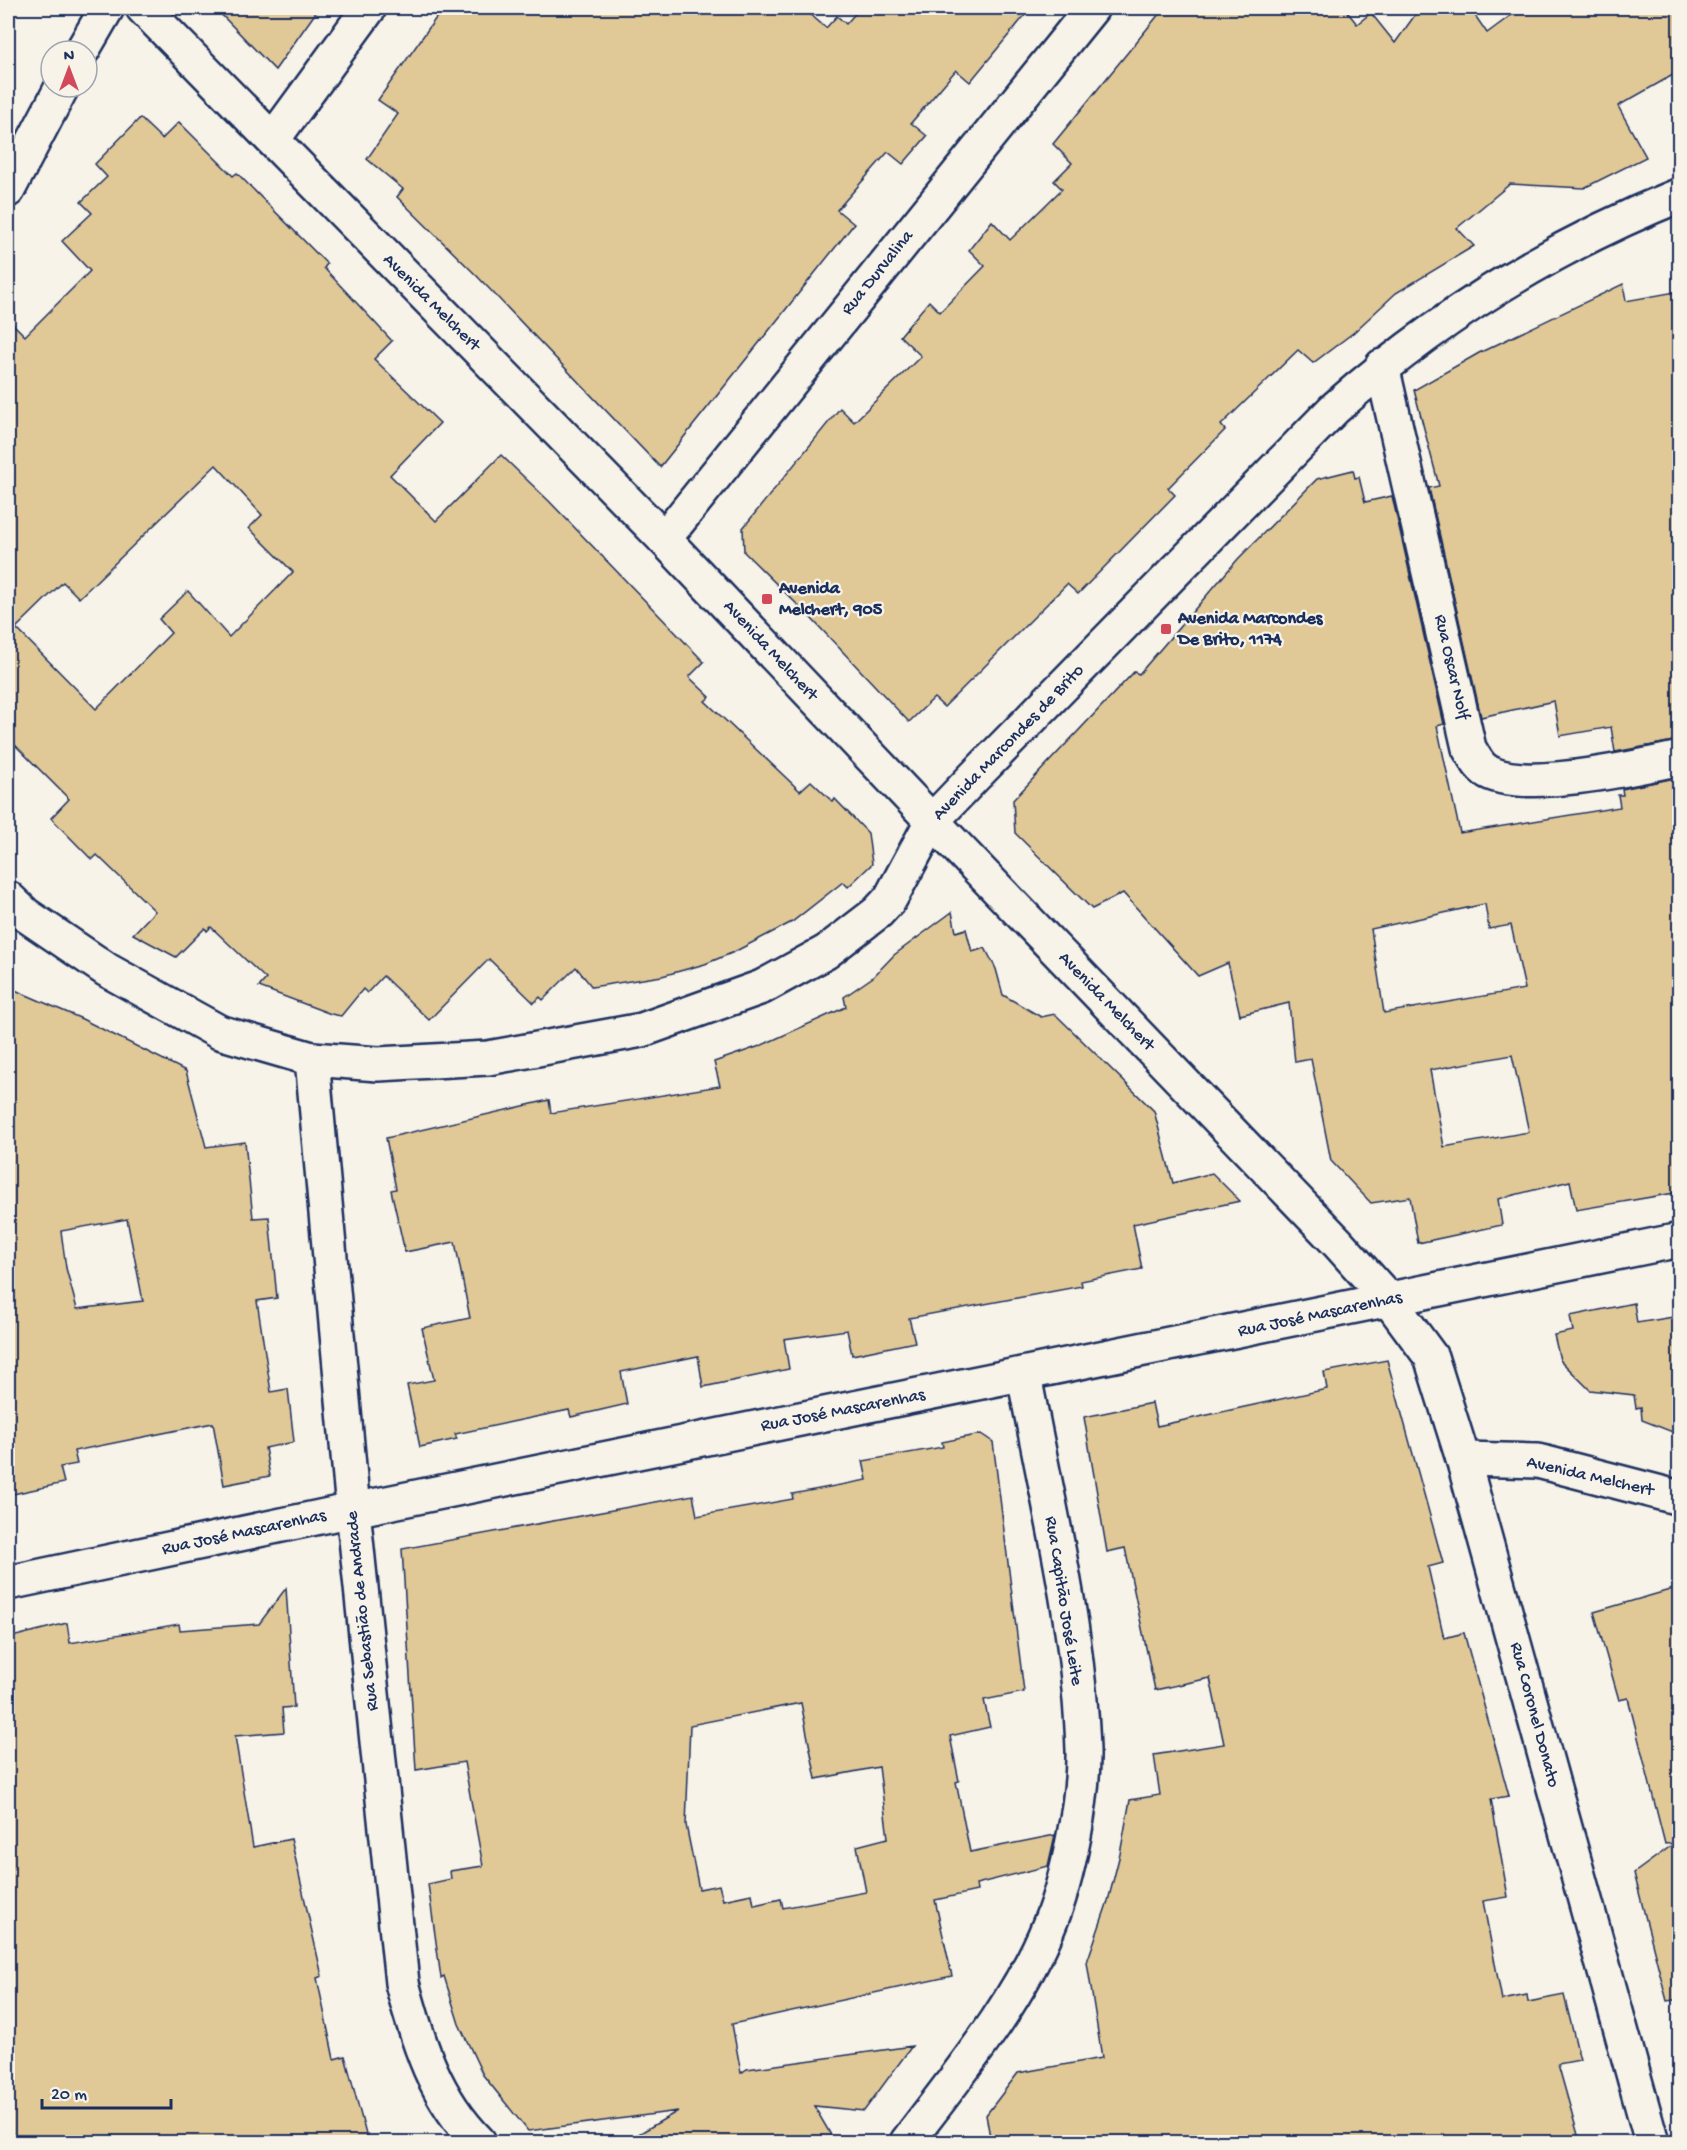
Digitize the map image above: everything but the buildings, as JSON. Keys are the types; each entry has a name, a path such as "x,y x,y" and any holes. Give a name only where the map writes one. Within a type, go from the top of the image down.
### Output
{"street":[{"path":"89,39 107,8"},
{"name":"Avenida Melchert","path":"143,8 274,138 351,222 664,539 1338,1243 1389,1300"},
{"path":"274,138 369,8"},
{"name":"Rua Durvalina","path":"664,539 1092,8"},
{"path":"8,190 56,99"},
{"name":"Avenida Marcondes de Brito","path":"8,898 26,915 107,970 219,1032 312,1059 378,1064 488,1058 642,1030 762,987 826,952 878,912 890,899 933,821 1253,489 1334,409 1382,366 1476,300 1574,244 1634,214 1680,195"},
{"name":"Rua Oscar Nolf","path":"1382,366 1469,748 1483,769 1512,779 1556,779 1680,758"},
{"name":"Rua Sebastião de Andrade","path":"312,1059 353,1510 402,1983 420,2049 458,2121 479,2142"},
{"name":"Rua José Mascarenhas","path":"8,1583 353,1510 1680,1240"},
{"name":"Rua Coronel Donato","path":"1389,1300 1431,1357 1463,1459 1652,2142"},
{"name":"Rua Capitão José Leite","path":"907,2142 1024,1978 1051,1922 1074,1836 1083,1752 1073,1639 1024,1375"},
{"name":"Avenida Melchert","path":"1463,1459 1538,1461 1680,1498"}],"place":[{"name":"Avenida Melchert, 905","path":"767,599"},
{"name":"Avenida Marcondes De Brito, 1174","path":"1166,629"}]}
